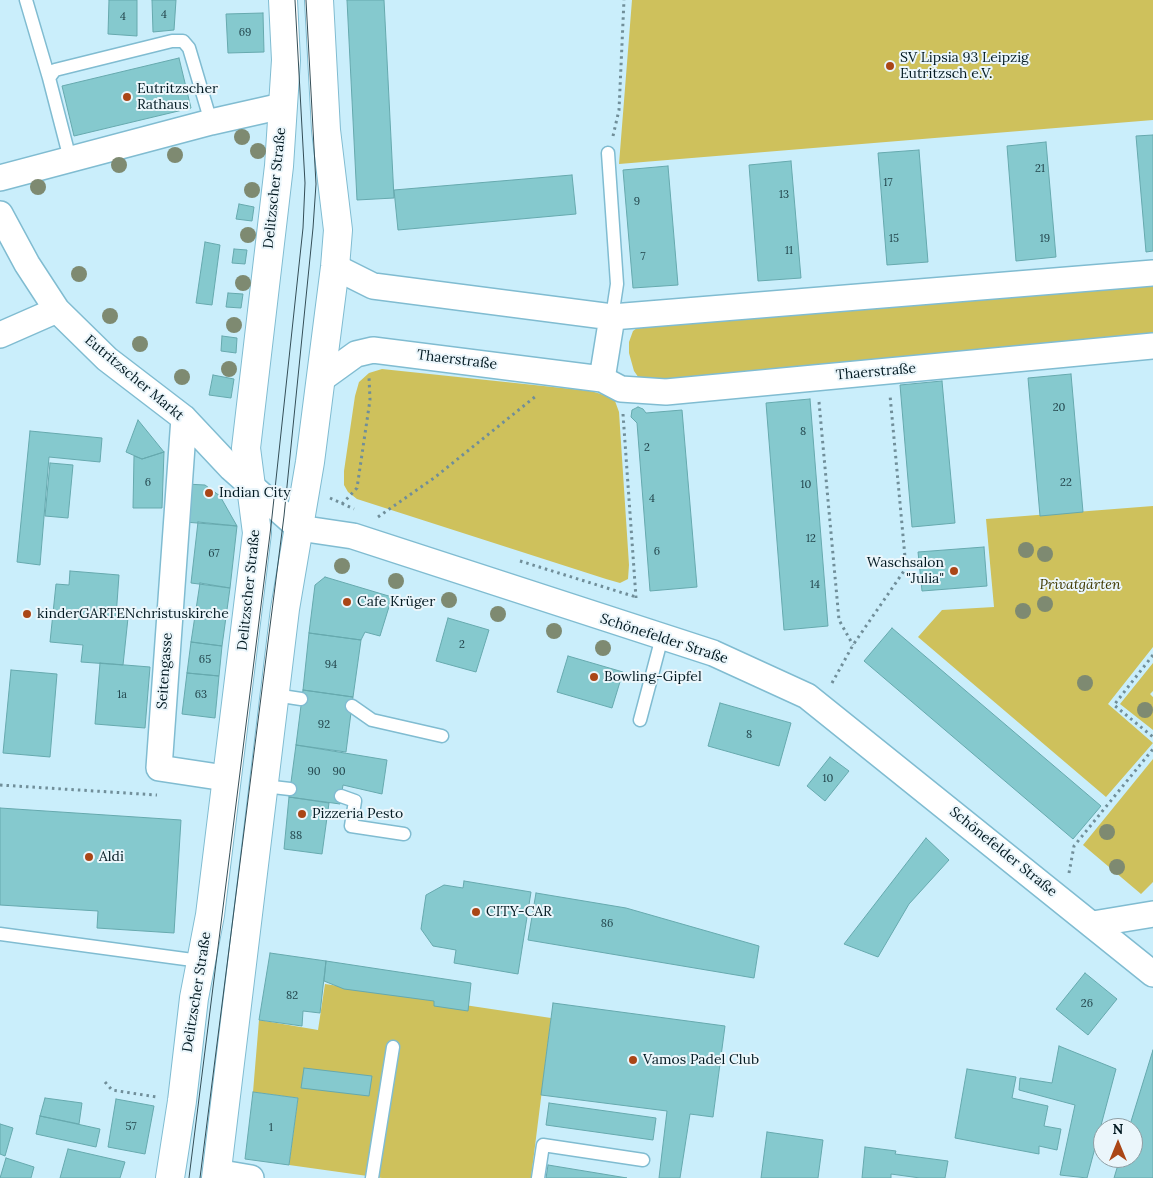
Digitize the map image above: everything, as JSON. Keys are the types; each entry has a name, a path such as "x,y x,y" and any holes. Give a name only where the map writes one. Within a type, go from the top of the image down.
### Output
{"main road":[{"name":"Delitzscher Straße","path":"170,1178 200,961 210,915 225,778 257,533 246,448 248,415 275,203 286,60 283,0"},
{"path":"216,1175 285,609 299,528 335,268 338,230 326,130 319,0"}],"street":[{"path":"0,178 70,159 148,145 211,122 282,106"},
{"name":"Eutritzscher Markt","path":"0,214 36,258 57,310 107,359 184,418 231,468 250,484"},
{"path":"335,268 373,286 612,317 1153,273"},
{"path":"0,335 57,310"},
{"path":"612,317 612,384"},
{"name":"Thaerstraße","path":"320,380 356,354 373,350 563,374 666,392 1153,346"},
{"name":"Seitengasse","path":"184,418 159,768 225,778"},
{"path":"250,484 299,528"},
{"name":"Schönefelder Straße","path":"299,528 353,536 713,653 808,696 1153,974"},
{"path":"1093,924 1153,914"},
{"path":"216,1175 251,1178"}],"lane":[{"path":"26,0 70,159"},
{"path":"49,78 55,70 172,41 183,41 189,48 211,122"},
{"path":"608,153 618,284 612,317"},
{"path":"640,720 662,637"},
{"path":"275,695 302,699"},
{"path":"352,706 372,720 442,736"},
{"path":"264,786 290,789"},
{"path":"342,796 354,801 351,826 404,834"},
{"path":"0,934 200,961"},
{"path":"372,1178 393,1047"},
{"path":"538,1178 543,1145 643,1160"}],"path":[{"path":"608,153 618,110 624,0"},
{"path":"342,504 357,488 370,400 370,380 356,354"},
{"path":"820,706 853,645 906,568 888,371"},
{"path":"378,518 434,478 563,374"},
{"path":"817,378 840,620 853,645"},
{"path":"612,384 638,630"},
{"path":"1153,655 1114,705 1153,737"},
{"path":"1063,900 1074,846 1153,749"},
{"path":"0,785 175,797 182,772"},
{"path":"105,1082 112,1090 162,1098"}],"green space":[{"name":"SV Lipsia 93 Leipzig Eutritzsch e.V.","path":"632,0 1153,0 1153,120 619,164"},
{"path":"1153,280 1153,338 652,384 641,381 634,371 629,353 629,342 633,331 641,325"},
{"path":"382,369 591,391 615,401 619,412 629,565 628,579 620,583 606,579 357,499 348,492 344,485 344,471 355,396 359,382 369,373"},
{"name":"Privatgärten","path":"1153,506 1153,647 1108,704 1153,743 1106,797 918,637 942,610 994,607 986,519"},
{"path":"1153,663 1153,691 1150,694 1153,697 1153,730 1120,704"},
{"path":"1153,759 1153,882 1141,894 1083,845"},
{"path":"325,984 551,1018 531,1178 382,1178 289,1165 298,1098 253,1092 259,1020 318,1030"}],"building":[{"path":"109,0 137,0 137,36 108,34"},
{"path":"152,0 176,0 174,30 153,32"},
{"path":"347,0 384,0 394,198 357,200"},
{"path":"263,13 264,52 228,53 226,14"},
{"name":"Eutritzscher Rathaus","path":"179,58 191,108 74,136 62,86"},
{"path":"1153,135 1153,251 1146,252 1136,136"},
{"path":"1046,142 1056,257 1016,261 1007,146"},
{"path":"919,150 928,262 887,265 878,153"},
{"path":"791,161 801,278 758,281 749,165"},
{"path":"668,166 678,285 633,288 623,170"},
{"path":"572,175 576,214 398,230 394,190"},
{"path":"239,204 254,207 252,221 236,219"},
{"path":"205,242 220,245 212,305 196,303"},
{"path":"234,249 247,250 245,264 232,263"},
{"path":"228,293 243,294 241,308 226,307"},
{"path":"222,336 237,338 236,353 221,351"},
{"path":"1071,374 1083,512 1040,516 1028,378"},
{"path":"213,375 234,379 231,398 209,395"},
{"path":"942,381 955,523 912,527 900,385"},
{"path":"810,399 828,626 784,630 766,403"},
{"path":"638,407 646,413 682,410 697,587 650,591 637,423 631,417 632,410"},
{"path":"138,420 164,452 142,459 126,452"},
{"path":"30,431 102,438 100,462 49,457 40,565 17,562"},
{"path":"164,452 162,508 133,508 134,456 142,459"},
{"path":"50,463 73,465 68,518 45,516"},
{"path":"186,484 205,485 220,496 237,526 184,522"},
{"path":"198,522 237,526 230,588 191,583"},
{"path":"984,547 987,586 922,591 918,552"},
{"path":"70,571 119,575 116,617 128,618 123,665 81,662 83,645 50,642 56,584 69,585"},
{"path":"325,577 392,597 380,636 365,632 361,640 309,633 315,585"},
{"path":"200,583 230,588 222,646 191,642"},
{"path":"448,618 489,630 476,672 436,661"},
{"path":"892,628 1101,806 1073,839 864,661"},
{"path":"309,633 361,640 353,697 303,690"},
{"path":"191,642 222,646 219,676 187,673"},
{"path":"568,656 623,672 612,708 557,692"},
{"path":"100,663 150,667 145,728 95,724"},
{"path":"11,670 57,674 50,757 3,753"},
{"path":"187,673 219,676 215,718 182,714"},
{"path":"303,690 353,697 346,752 296,745"},
{"path":"720,703 791,723 779,766 708,746"},
{"path":"296,745 387,760 382,794 343,785 340,804 289,797"},
{"path":"830,757 849,771 825,801 807,786"},
{"path":"289,797 329,803 322,854 284,849"},
{"name":"Aldi","path":"0,808 181,820 174,933 97,928 98,911 0,905"},
{"path":"926,838 949,860 909,904 878,957 844,944"},
{"name":"CITY-CAR","path":"464,881 531,892 518,974 454,963 456,950 433,946 421,929 426,895 444,885 463,888"},
{"path":"536,893 626,908 759,946 754,978 528,940"},
{"path":"270,953 326,961 320,1013 303,1011 302,1026 259,1020"},
{"path":"326,961 471,983 468,1011 434,1006 434,1001 344,989 324,981"},
{"path":"1085,973 1117,999 1088,1035 1056,1009"},
{"name":"Vamos Padel Club","path":"553,1003 725,1026 713,1117 690,1114 680,1178 659,1178 667,1111 541,1095"},
{"path":"1059,1046 1116,1069 1103,1118 1093,1118 1093,1155 1087,1178 1060,1175 1075,1105 1019,1090 1020,1078 1052,1083"},
{"path":"1153,1050 1153,1178 1114,1178 1117,1168 1143,1168 1143,1118 1132,1118"},
{"path":"304,1068 372,1076 369,1096 301,1088"},
{"path":"967,1069 1016,1077 1012,1098 1048,1106 1044,1126 1061,1129 1057,1150 1039,1146 1039,1154 955,1138"},
{"path":"253,1092 298,1098 289,1165 245,1159"},
{"path":"45,1098 82,1103 79,1124 40,1116"},
{"path":"116,1099 154,1106 145,1154 108,1147"},
{"path":"549,1103 656,1118 653,1140 546,1125"},
{"path":"40,1116 100,1129 96,1147 36,1134"},
{"path":"0,1124 13,1128 5,1156 0,1154"},
{"path":"767,1132 823,1140 818,1178 761,1178"},
{"path":"865,1147 896,1151 895,1154 948,1161 945,1178 920,1178 891,1174 891,1178 862,1178"},
{"path":"68,1149 125,1162 120,1178 60,1178"},
{"path":"6,1158 34,1167 31,1178 0,1178"},
{"path":"548,1165 627,1178 546,1178"}],"tram line":[{"path":"189,1178 271,526 303,228 305,183 295,0"},
{"path":"200,1178 284,516 313,228 316,184 306,0"}],"place":[{"name":"SV Lipsia 93 Leipzig Eutritzsch e.V.","path":"890,66"},
{"name":"Eutritzscher Rathaus","path":"127,97"},
{"name":"Indian City","path":"209,493"},
{"name":"Waschsalon \"Julia\"","path":"954,571"},
{"name":"Cafe Krüger","path":"347,602"},
{"name":"kinderGARTENchristuskirche","path":"27,614"},
{"name":"Bowling-Gipfel","path":"594,677"},
{"name":"Pizzeria Pesto","path":"302,814"},
{"name":"Aldi","path":"89,857"},
{"name":"CITY-CAR","path":"476,912"},
{"name":"Vamos Padel Club","path":"633,1060"}]}
